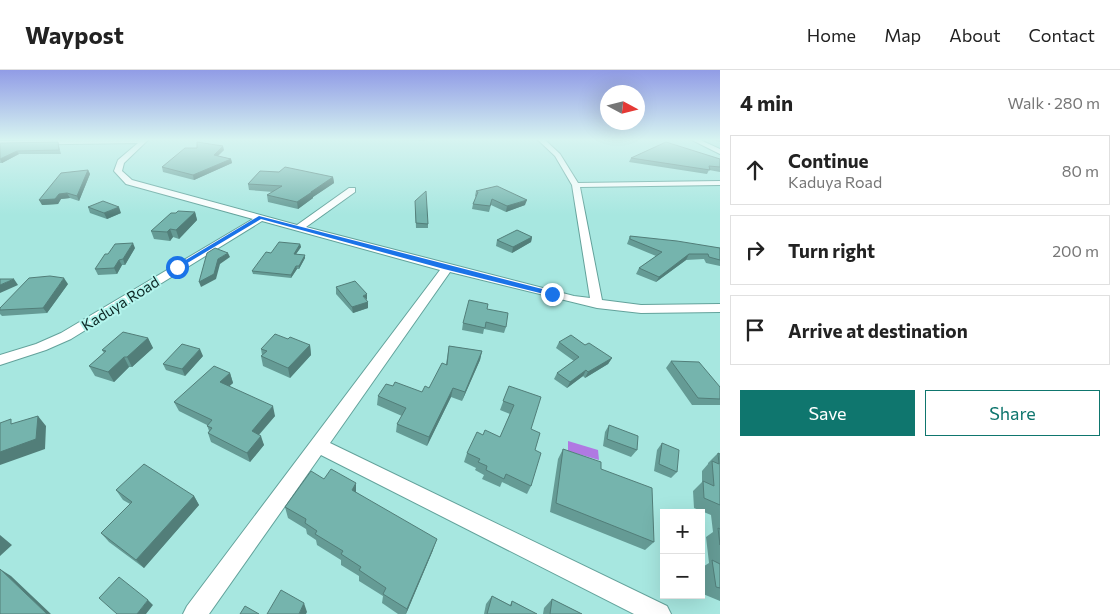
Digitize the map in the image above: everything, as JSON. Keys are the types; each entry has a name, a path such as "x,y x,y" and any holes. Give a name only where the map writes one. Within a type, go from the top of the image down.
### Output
{"street":[{"path":"121,164 118,171 124,178 145,187 447,268 597,304 641,309 720,308"},
{"path":"564,164 576,185 597,304"},
{"path":"576,185 720,183"},
{"path":"299,228 352,190"},
{"name":"Kaduya Road","path":"0,360 42,347 66,336 261,218"},
{"path":"194,614 447,268"},
{"path":"317,446 659,614"}],"shaded area":[{"path":"568,441 598,450 599,460 568,451"}],"building":[{"path":"165,164 218,164 193,175 162,167"},
{"path":"673,164 720,164 720,167 709,166 710,170"},
{"path":"285,167 333,177 297,202 267,195 282,186 248,184 260,171 279,172"},
{"path":"88,170 77,196 67,193 59,194 55,199 39,200 61,173"},
{"path":"497,186 527,200 507,206 492,199 490,206 473,204 478,192 476,191"},
{"path":"426,191 428,224 416,223 415,201"},
{"path":"103,201 119,207 104,213 88,207"},
{"path":"178,211 195,212 176,230 170,229 167,232 151,231 171,213"},
{"path":"517,230 532,237 513,247 497,240"},
{"path":"630,236 720,248 720,260 709,257 708,254 689,254 659,277 639,268 662,252 630,239"},
{"path":"279,242 300,244 294,254 305,255 291,275 252,271 266,252 271,253"},
{"path":"133,243 123,259 119,260 114,268 95,269 105,254 108,254 115,244"},
{"path":"215,248 228,253 218,259 214,274 199,282 207,253"},
{"path":"50,276 64,278 43,308 0,310 29,278"},
{"path":"0,279 14,279 0,285"},
{"path":"355,281 367,294 363,296 368,302 352,307 336,287"},
{"path":"469,300 488,304 487,309 508,313 506,327 486,322 485,328 463,323"},
{"path":"123,332 148,338 108,372 89,366 106,351 102,350"},
{"path":"275,334 288,339 290,337 310,345 288,368 261,356 267,351 261,349"},
{"path":"571,335 585,345 589,343 612,358 588,372 586,370 570,382 557,373 579,357 559,342"},
{"path":"182,344 200,349 182,369 163,364"},
{"path":"449,346 482,351 465,392 453,388 429,437 397,424 406,408 378,396 386,384 393,386 395,382 422,392 425,386 429,388 442,363 447,365"},
{"path":"671,361 699,362 720,387 720,399 698,398"},
{"path":"214,366 230,373 220,382 273,406 252,431 261,436 247,453 208,433 212,428 207,426 212,420 174,402"},
{"path":"509,386 541,397 531,429 540,433 535,450 541,453 531,486 506,474 504,479 486,470 487,466 478,462 480,459 467,453 477,432 483,435 485,430 500,437 514,405 503,401"},
{"path":"38,416 36,439 0,452 0,423 11,419 11,424"},
{"path":"609,425 638,436 637,450 607,439"},
{"path":"662,443 679,450 677,472 659,464"},
{"path":"563,449 601,462 601,469 652,488 654,542 556,503"},
{"path":"718,453 720,454 720,505 704,498 703,481 714,486 712,461 719,464"},
{"path":"144,464 194,496 136,560 101,533 132,502 116,490"},
{"path":"331,469 356,483 352,490 437,539 407,609 383,594 386,588 359,570 361,567 341,554 343,551 315,534 317,531 305,523 306,519 285,507 311,471 324,479"},
{"path":"718,528 720,529 720,545"},
{"path":"712,560 720,564 720,588 716,587"},
{"path":"0,569 47,614 0,614"},
{"path":"119,577 148,600 137,614 117,614 99,598"},
{"path":"281,590 304,603 299,614 267,614"},
{"path":"492,596 511,606 512,601 537,614 487,614"},
{"path":"552,599 582,614 550,614"},
{"path":"245,606 259,614 240,614"}],"route":[{"path":"177,267 261,218 552,294"}]}
